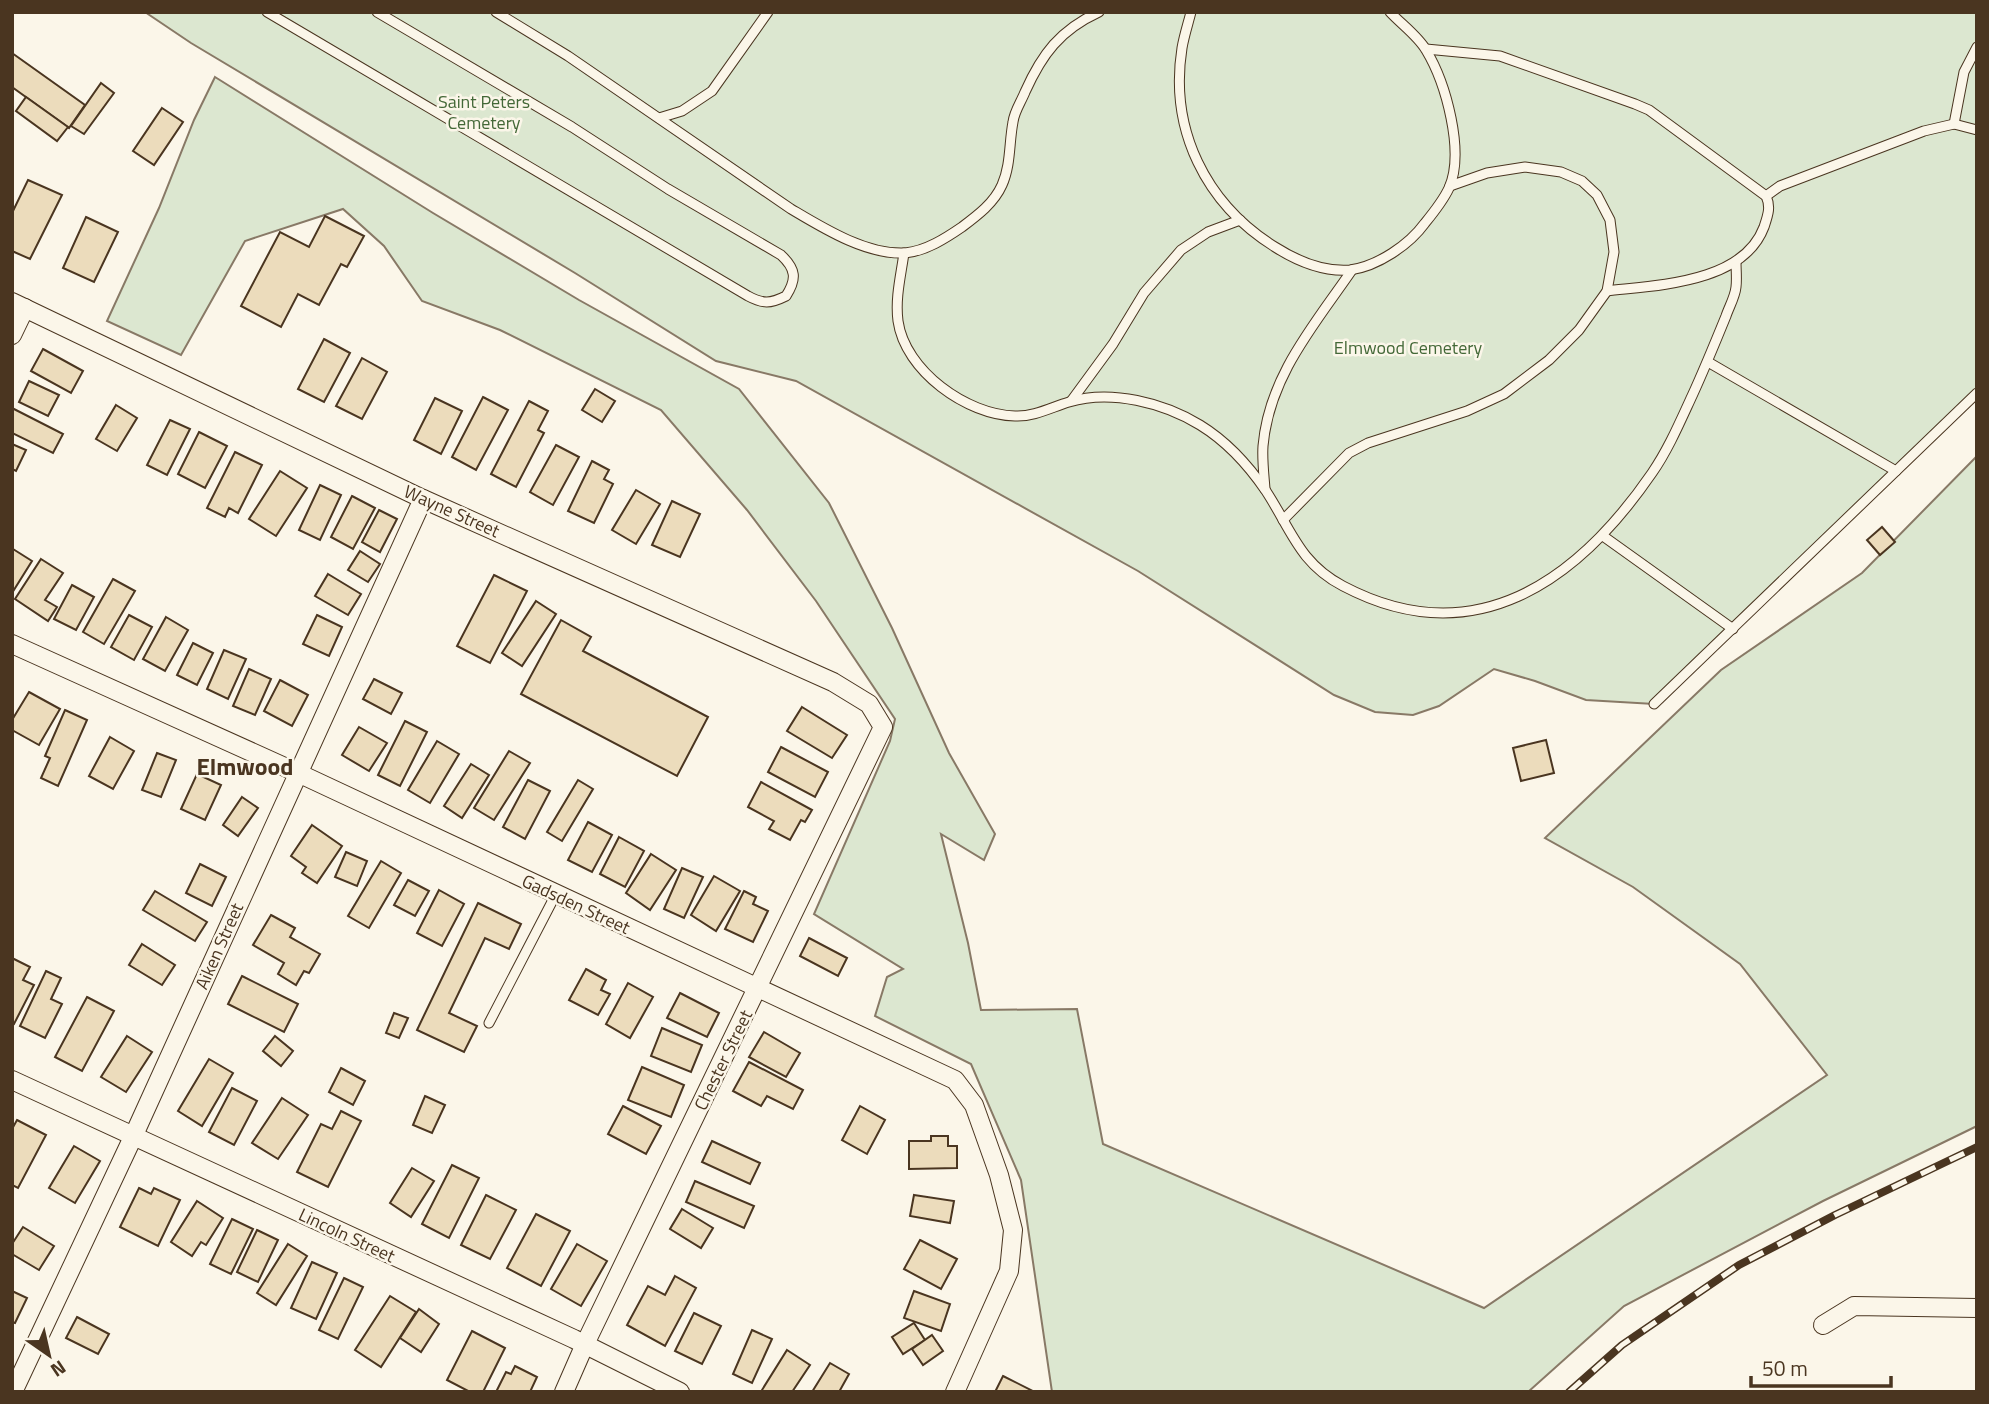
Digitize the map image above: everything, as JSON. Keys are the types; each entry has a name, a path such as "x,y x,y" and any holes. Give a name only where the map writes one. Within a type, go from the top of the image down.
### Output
{"street":[{"path":"12,335 19,305"},
{"name":"Wayne Street","path":"19,305 423,499 833,682 869,704 883,727"},
{"name":"Aiken Street","path":"13,1392 133,1137 423,499"},
{"name":"Gadsden Street","path":"12,644 298,773 955,1080 974,1105 999,1175 1013,1230 1009,1271 955,1392"},
{"name":"Chester Street","path":"564,1392 883,727"},
{"name":"Lincoln Street","path":"12,1080 585,1344 680,1392"},
{"path":"1823,1325 1854,1306 1977,1308"}],"lane":[{"path":"267,12 748,296 761,303 772,303 786,296 795,276 792,265 781,255 377,12"},
{"path":"496,12 568,56 791,209 856,243 904,253 941,242 980,214 993,199 1002,185 1008,167 1013,118 1038,64 1062,35 1081,20 1099,12"},
{"path":"659,118 682,110 712,91 768,12"},
{"path":"1191,12 1182,47 1180,92 1187,135 1212,189 1265,241 1313,265 1352,270 1407,244 1441,203 1450,186 1454,159 1451,112 1446,92 1426,49 1390,12"},
{"path":"1954,124 1964,72 1977,47"},
{"path":"1426,49 1500,56 1649,110 1766,196 1768,214 1761,234 1749,253 1736,262 1678,282 1607,291"},
{"path":"1766,196 1780,186 1833,164 1924,131 1954,124 1977,130"},
{"path":"1283,520 1349,453 1368,443 1467,411 1504,394 1549,360 1572,338 1607,291 1614,252 1610,220 1597,195 1582,181 1561,172 1525,167 1487,173 1450,186"},
{"path":"1072,400 1113,344 1144,293 1181,250 1208,232 1240,219"},
{"path":"904,253 898,296 898,323 916,360 930,379 942,389 993,414 1018,417 1072,400 1105,396 1140,401 1180,416 1201,426 1224,443 1249,468 1308,559 1325,575 1371,598 1423,613 1456,613 1485,609 1509,601 1564,570 1603,536 1653,471 1707,362 1736,290 1736,262"},
{"path":"1265,489 1264,445 1280,382 1294,352 1352,270"},
{"path":"1707,362 1896,471"},
{"path":"1654,704 1977,393"},
{"path":"1603,536 1733,629"},
{"path":"489,1023 556,894"}],"green space":[{"name":"Elmwood Cemetery","path":"145,12 1977,12 1977,393 1654,704 1586,700 1494,669 1439,706 1413,715 1375,712 1334,695 1138,571 796,381 716,361 575,273 191,43"},
{"path":"215,77 579,300 739,389 829,503 892,628 949,753 995,834 984,860 941,834 968,943 981,1010 1077,1009 1103,1144 1484,1308 1827,1075 1740,964 1633,887 1545,838 1721,670 1862,573 1977,456 1977,1126 1823,1201 1624,1306 1528,1392 1052,1392 1021,1180 971,1064 875,1016 887,977 903,969 814,914 890,741 895,719 816,601 747,510 661,410 500,330 422,301 384,246 343,209 245,241 181,355 107,321"}],"building":[{"path":"12,53 85,105 69,128 12,87"},
{"path":"101,83 114,93 84,134 71,126"},
{"path":"26,97 68,127 57,141 16,111"},
{"path":"162,108 183,122 154,165 133,151"},
{"path":"28,180 62,195 30,259 12,251 12,213"},
{"path":"325,216 364,236 347,267 341,264 319,305 298,294 281,327 241,306 280,232 309,247"},
{"path":"86,217 118,232 94,282 63,268"},
{"path":"324,339 350,353 324,402 298,389"},
{"path":"43,349 83,371 71,393 31,371"},
{"path":"362,358 387,372 362,419 336,406"},
{"path":"29,381 59,395 48,416 19,402"},
{"path":"595,389 615,401 602,422 582,410"},
{"path":"483,397 508,410 476,470 452,457"},
{"path":"435,398 462,411 441,454 414,440"},
{"path":"529,401 548,411 538,430 544,433 516,487 491,474"},
{"path":"116,405 137,418 117,451 96,439"},
{"path":"12,408 63,434 53,453 12,433"},
{"path":"170,420 190,429 167,475 147,465"},
{"path":"199,432 227,446 205,488 178,474"},
{"path":"12,444 26,450 16,471 12,469"},
{"path":"556,445 579,457 553,505 530,492"},
{"path":"235,452 262,465 238,513 229,508 225,517 207,508"},
{"path":"592,461 609,470 604,479 613,484 594,523 568,511"},
{"path":"280,471 307,488 276,536 249,519"},
{"path":"320,485 341,495 320,540 299,530"},
{"path":"636,490 660,504 636,544 612,530"},
{"path":"352,496 375,508 353,549 331,537"},
{"path":"672,501 700,514 680,557 652,545"},
{"path":"379,510 397,519 380,552 362,542"},
{"path":"1882,527 1895,542 1880,555 1867,540"},
{"path":"12,550 32,561 12,593"},
{"path":"360,551 380,564 368,582 348,570"},
{"path":"41,559 63,573 45,600 57,607 48,621 15,599"},
{"path":"328,574 361,594 348,615 315,596"},
{"path":"494,575 527,591 490,663 457,646"},
{"path":"113,579 135,591 104,644 83,632"},
{"path":"72,585 94,597 76,630 54,619"},
{"path":"536,601 556,614 522,666 502,653"},
{"path":"129,615 152,627 134,660 111,647"},
{"path":"317,615 342,627 329,656 303,644"},
{"path":"166,617 188,630 165,671 143,659"},
{"path":"561,620 591,637 583,651 708,717 677,776 521,694"},
{"path":"193,643 213,653 197,685 177,675"},
{"path":"224,650 246,659 228,699 207,689"},
{"path":"249,669 271,679 255,715 233,706"},
{"path":"374,679 402,693 391,714 363,699"},
{"path":"280,680 308,695 292,726 264,711"},
{"path":"29,692 60,709 39,745 12,730 12,720"},
{"path":"802,707 847,735 832,758 787,731"},
{"path":"65,710 87,720 58,786 41,778 50,758 45,756"},
{"path":"405,721 427,732 400,786 378,775"},
{"path":"359,727 387,743 369,771 342,755"},
{"path":"110,737 134,751 113,789 89,776"},
{"path":"1546,740 1554,773 1521,781 1513,748"},
{"path":"437,741 459,754 430,803 408,790"},
{"path":"781,747 828,772 815,797 768,772"},
{"path":"509,751 530,763 494,820 474,808"},
{"path":"157,753 176,760 161,797 142,790"},
{"path":"471,764 489,775 462,818 444,806"},
{"path":"197,774 221,785 205,820 181,809"},
{"path":"528,780 550,791 525,839 503,827"},
{"path":"578,780 593,789 562,841 547,832"},
{"path":"761,782 812,810 805,822 801,820 790,840 769,829 774,821 748,807"},
{"path":"242,797 258,808 238,836 223,825"},
{"path":"588,822 612,835 592,872 568,860"},
{"path":"312,825 342,846 317,883 302,873 306,867 291,856"},
{"path":"619,837 644,851 625,887 600,874"},
{"path":"346,852 367,861 357,886 335,877"},
{"path":"651,854 676,870 650,910 626,893"},
{"path":"381,861 401,873 369,928 348,916"},
{"path":"200,864 226,877 212,906 186,893"},
{"path":"682,868 703,877 684,918 664,909"},
{"path":"714,876 740,891 716,931 691,915"},
{"path":"408,880 429,891 415,916 394,905"},
{"path":"439,890 464,904 442,946 417,933"},
{"path":"155,891 207,922 195,941 143,910"},
{"path":"744,891 756,897 753,904 768,911 753,942 725,929"},
{"path":"478,903 521,924 509,949 485,938 449,1013 477,1026 464,1052 417,1030"},
{"path":"271,915 295,928 290,937 320,954 309,973 304,971 296,985 278,974 284,963 253,945"},
{"path":"809,938 847,958 838,976 800,956"},
{"path":"142,944 175,965 162,985 129,965"},
{"path":"12,958 30,967 23,980 34,985 14,1024 12,1023"},
{"path":"586,969 606,980 601,990 610,994 598,1015 569,1000"},
{"path":"46,971 61,978 51,999 62,1004 45,1038 20,1026"},
{"path":"242,976 298,1004 284,1032 228,1004"},
{"path":"628,983 653,997 630,1038 606,1024"},
{"path":"680,993 719,1013 707,1037 667,1018"},
{"path":"87,997 114,1011 82,1071 55,1057"},
{"path":"394,1013 408,1018 399,1038 386,1033"},
{"path":"662,1028 702,1045 691,1072 651,1056"},
{"path":"764,1032 800,1053 786,1077 749,1057"},
{"path":"127,1036 152,1052 126,1092 101,1077"},
{"path":"275,1036 293,1051 281,1066 263,1051"},
{"path":"209,1059 233,1073 202,1126 178,1111"},
{"path":"749,1062 803,1090 793,1109 767,1096 761,1106 733,1091"},
{"path":"642,1067 684,1085 671,1117 628,1100"},
{"path":"341,1068 365,1081 353,1105 329,1092"},
{"path":"232,1088 257,1101 234,1145 209,1132"},
{"path":"425,1096 445,1105 432,1133 413,1125"},
{"path":"282,1098 308,1115 278,1159 252,1143"},
{"path":"623,1106 661,1126 646,1154 608,1134"},
{"path":"860,1106 885,1120 867,1154 842,1140"},
{"path":"341,1111 361,1121 328,1187 297,1172 321,1124 332,1129"},
{"path":"17,1120 46,1135 18,1188 12,1185 12,1129"},
{"path":"931,1136 948,1136 948,1146 957,1146 957,1168 909,1169 909,1141 931,1141"},
{"path":"712,1141 760,1163 750,1184 702,1162"},
{"path":"74,1146 100,1161 75,1203 49,1188"},
{"path":"452,1165 479,1178 449,1238 422,1224"},
{"path":"412,1168 434,1181 411,1217 390,1203"},
{"path":"695,1181 754,1206 744,1228 686,1202"},
{"path":"139,1188 151,1194 154,1188 180,1200 158,1246 120,1227"},
{"path":"486,1195 516,1210 490,1259 461,1245"},
{"path":"914,1195 954,1201 950,1223 910,1216"},
{"path":"197,1201 223,1218 206,1245 201,1242 192,1256 171,1242"},
{"path":"682,1209 713,1228 701,1248 670,1229"},
{"path":"536,1214 570,1231 541,1286 507,1268"},
{"path":"232,1219 253,1229 231,1274 210,1264"},
{"path":"23,1227 54,1246 39,1270 12,1254 12,1244"},
{"path":"257,1230 278,1240 258,1282 237,1272"},
{"path":"920,1240 957,1259 941,1289 904,1269"},
{"path":"288,1244 307,1256 276,1305 257,1293"},
{"path":"577,1244 607,1261 581,1306 551,1289"},
{"path":"312,1262 337,1273 316,1319 291,1308"},
{"path":"675,1276 696,1288 665,1346 627,1325 648,1286 665,1295"},
{"path":"344,1278 363,1287 338,1339 319,1330"},
{"path":"12,1291 27,1298 15,1323 12,1322"},
{"path":"914,1291 950,1304 941,1331 904,1318"},
{"path":"390,1296 416,1312 381,1367 355,1350"},
{"path":"419,1309 439,1324 421,1352 400,1338"},
{"path":"694,1313 721,1326 702,1364 675,1351"},
{"path":"77,1317 109,1334 98,1354 66,1338"},
{"path":"914,1323 925,1340 903,1354 892,1337"},
{"path":"752,1330 772,1339 752,1383 733,1374"},
{"path":"472,1331 505,1348 483,1392 470,1392 447,1380"},
{"path":"932,1335 943,1351 923,1365 912,1349"},
{"path":"787,1350 810,1365 792,1392 764,1392 762,1390"},
{"path":"830,1363 849,1374 839,1392 812,1392"},
{"path":"515,1366 537,1377 530,1392 496,1392 506,1372 511,1374"},
{"path":"1003,1376 1033,1391 1033,1392 995,1392"}],"railway":[{"path":"1569,1392 1622,1345 1739,1265 1835,1215 1977,1147"}],"district":[{"name":"Elmwood","path":"245,766"}],"park label":[{"name":"Saint Peters Cemetery","path":"484,111"}]}
